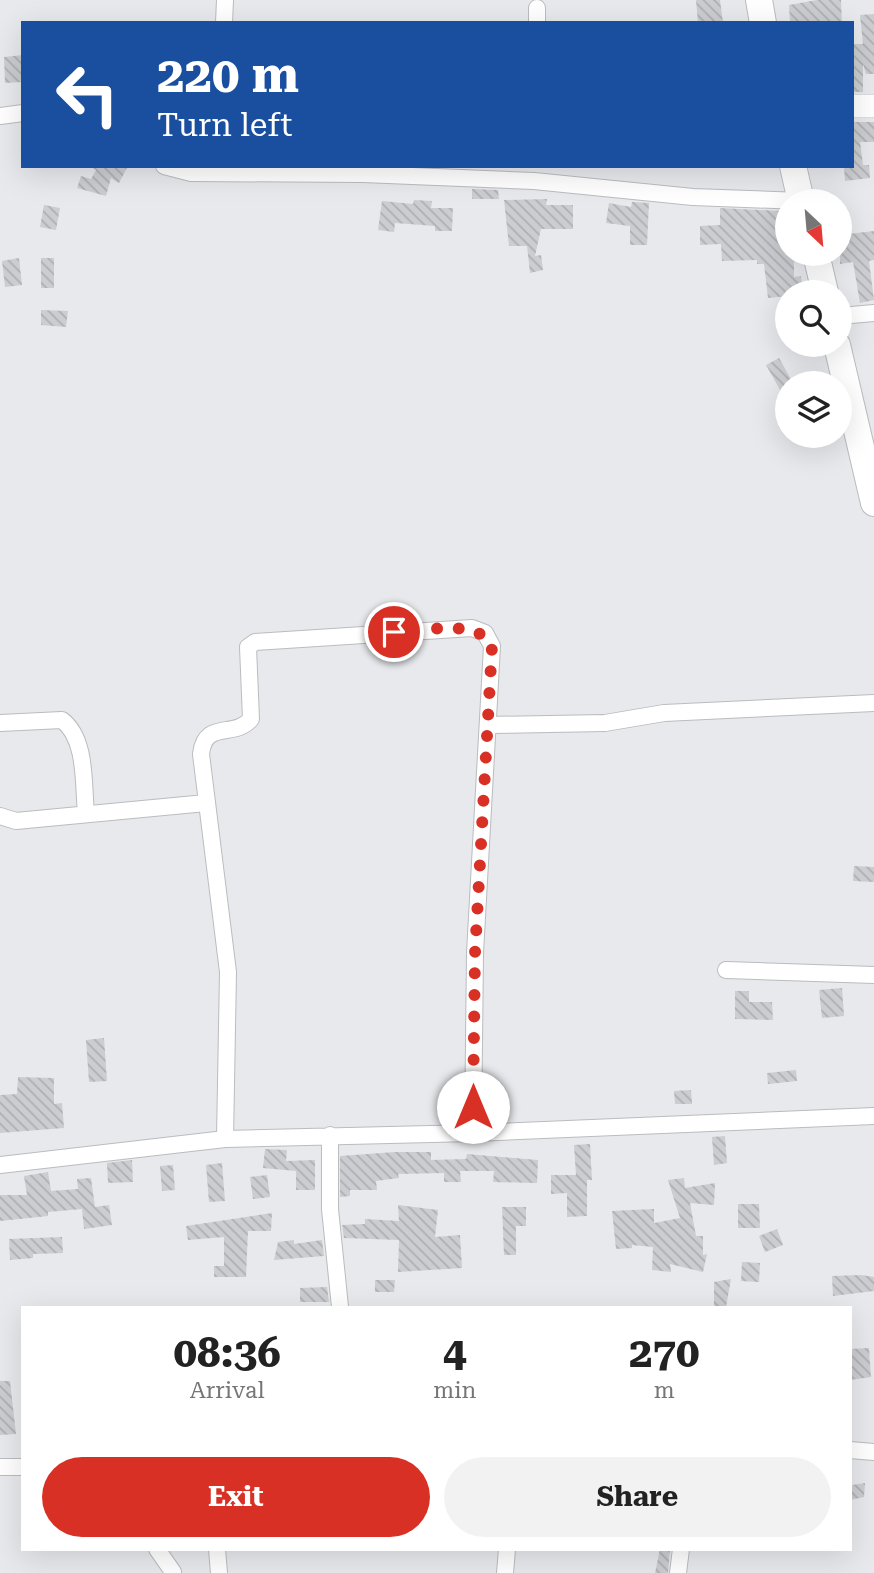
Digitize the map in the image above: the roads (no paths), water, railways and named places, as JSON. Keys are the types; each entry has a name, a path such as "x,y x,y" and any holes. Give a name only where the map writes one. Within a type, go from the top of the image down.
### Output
{"main road":[{"path":"759,0 763,21"},
{"path":"793,168 798,189"},
{"path":"841,357 874,503"}],"street":[{"path":"224,21 225,0"},
{"path":"854,106 874,106"},
{"path":"0,116 21,113"},
{"path":"172,168 191,173 213,170 534,173 693,198 775,200"},
{"path":"852,315 874,313"},
{"path":"225,1139 228,972 206,803 202,744 211,734 240,727 251,719 246,653 248,647 255,642 472,628 485,633 492,646 475,953 473,1133"},
{"path":"488,724 605,723 678,712 874,703"},
{"path":"0,723 62,720 69,725 78,741 86,813"},
{"path":"0,816 16,821 206,803"},
{"path":"726,970 874,975"},
{"path":"0,1165 225,1139 473,1133 874,1116"},
{"path":"330,1135 330,1209 340,1306"},
{"path":"852,1450 874,1452"},
{"path":"0,1467 21,1467"},
{"path":"158,1551 173,1572"},
{"path":"217,1551 219,1573"},
{"path":"505,1573 507,1551"},
{"path":"678,1573 681,1551"}]}
